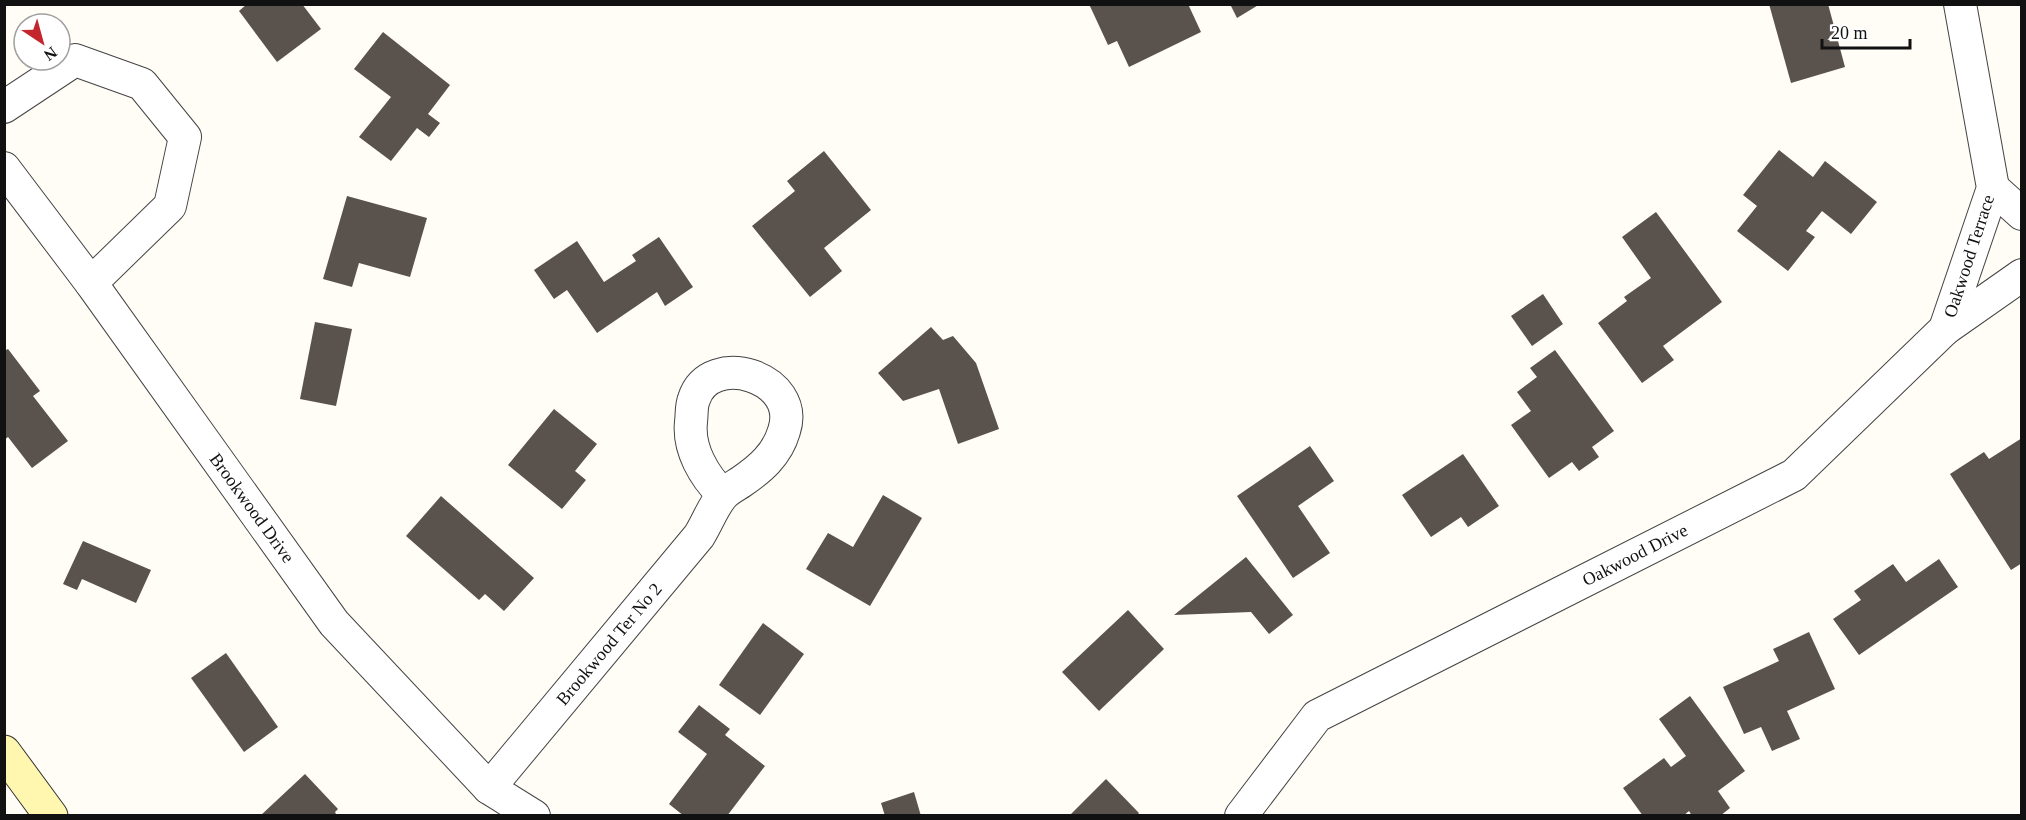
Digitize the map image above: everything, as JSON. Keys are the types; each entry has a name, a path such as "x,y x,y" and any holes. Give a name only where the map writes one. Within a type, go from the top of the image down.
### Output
{"main road":[{"path":"4,752 51,816"}],"street":[{"name":"Oakwood Terrace","path":"1945,329 1993,188 1960,4"},
{"path":"4,107 75,60 142,84 185,137 171,206 91,283"},
{"name":"Brookwood Drive","path":"4,168 91,283 334,623 489,788 534,816"},
{"path":"1993,188 2022,214"},
{"name":"Oakwood Drive","path":"1241,816 1317,716 1794,475 1945,329 2022,275"},
{"name":"Brookwood Ter No 2","path":"489,788 699,536 723,495"}],"building":[{"path":"247,4 302,4 321,29 277,62 239,11"},
{"path":"1089,4 1188,4 1201,32 1129,67 1117,41 1108,45"},
{"path":"1230,4 1260,4 1237,18"},
{"path":"1769,4 1828,4 1845,67 1791,83"},
{"path":"383,32 450,85 428,114 440,123 429,137 417,128 391,161 359,137 391,97 354,69"},
{"path":"1779,150 1813,177 1825,161 1877,202 1851,234 1822,211 1806,231 1815,237 1788,271 1737,231 1757,206 1743,195"},
{"path":"824,151 871,210 824,248 842,271 810,297 752,226 795,191 787,181"},
{"path":"347,196 427,218 410,277 359,263 352,287 323,279"},
{"path":"1656,212 1722,302 1663,346 1674,360 1642,383 1598,323 1627,301 1624,297 1651,278 1622,237"},
{"path":"659,237 693,287 665,306 657,292 597,333 567,290 554,299 534,270 577,241 604,282 636,261 632,255"},
{"path":"1543,294 1563,324 1532,346 1511,316"},
{"path":"315,322 352,329 336,406 300,399"},
{"path":"931,327 943,340 953,336 976,363 999,429 958,444 939,389 903,401 878,373"},
{"path":"8,349 40,391 33,396 68,441 32,468 8,437 4,440 4,351"},
{"path":"1555,350 1614,431 1592,447 1599,457 1579,471 1572,462 1549,478 1511,425 1531,411 1517,392 1537,377 1530,368"},
{"path":"554,409 597,444 575,471 586,480 562,509 508,465"},
{"path":"2022,438 2022,563 2011,570 1950,474 1984,452 1989,459"},
{"path":"1310,446 1334,481 1298,506 1330,553 1293,578 1237,496"},
{"path":"1463,454 1499,506 1468,527 1461,517 1431,537 1402,495"},
{"path":"883,495 922,518 870,606 806,569 828,533 853,547"},
{"path":"441,496 534,578 504,611 485,594 479,600 406,536"},
{"path":"83,541 151,570 136,603 82,579 77,590 63,584"},
{"path":"1246,557 1293,615 1269,634 1251,612 1174,615"},
{"path":"1939,559 1958,587 1859,655 1833,619 1861,600 1854,591 1893,564 1906,582"},
{"path":"1128,610 1164,649 1099,711 1062,672"},
{"path":"763,623 804,654 760,715 719,685"},
{"path":"1809,632 1835,689 1787,711 1800,739 1772,751 1761,727 1744,734 1723,687 1779,661 1773,649"},
{"path":"226,653 278,727 244,752 191,678"},
{"path":"1690,696 1745,771 1718,791 1730,808 1720,816 1692,816 1689,811 1683,816 1643,816 1623,788 1664,758 1671,767 1686,756 1659,719"},
{"path":"699,705 730,729 725,735 765,766 727,816 684,816 669,804 707,754 678,732"},
{"path":"305,774 338,809 335,812 337,816 260,816"},
{"path":"1106,779 1139,813 1137,816 1069,816"},
{"path":"914,792 921,816 885,816 881,803"}]}
